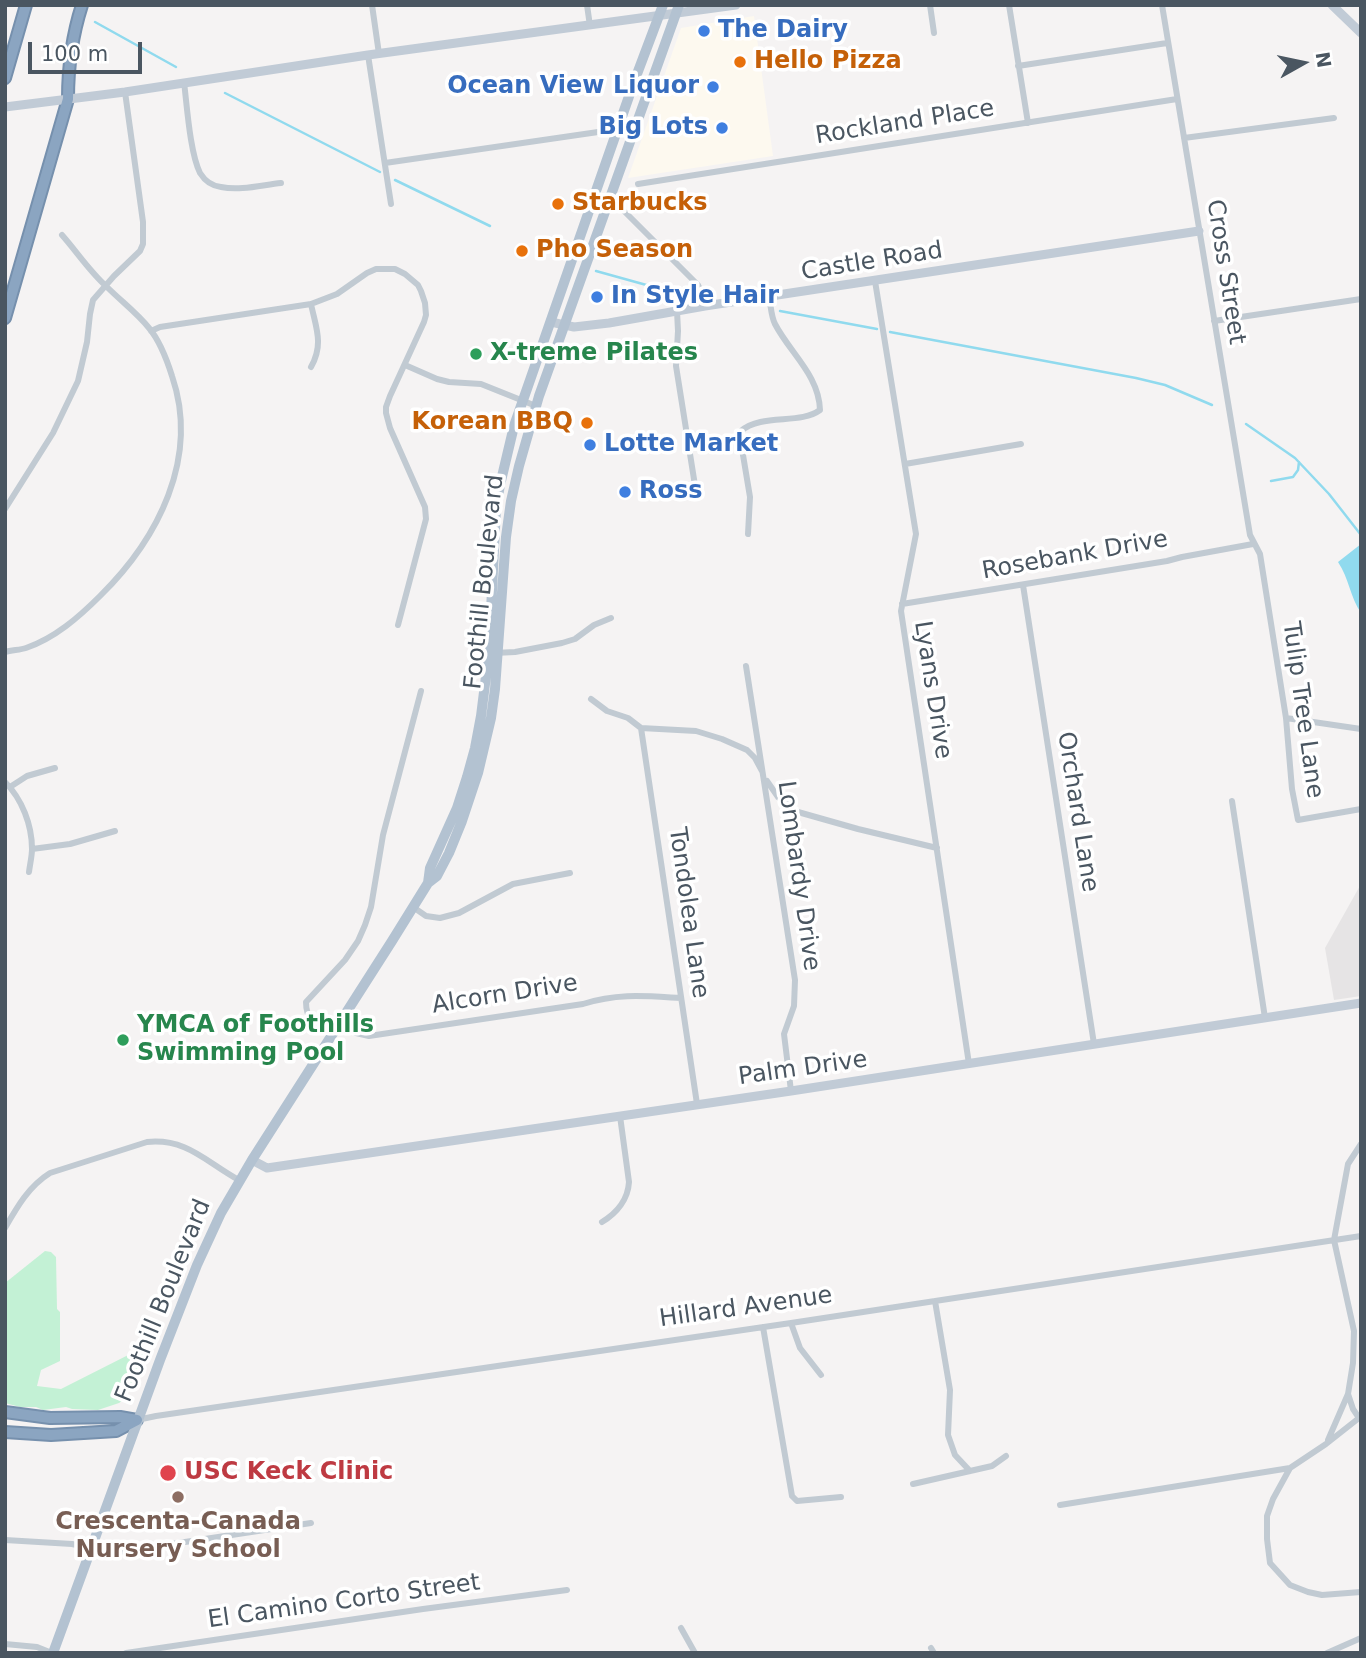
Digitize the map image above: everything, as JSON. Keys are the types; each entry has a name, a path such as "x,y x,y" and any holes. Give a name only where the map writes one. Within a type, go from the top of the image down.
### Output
{"highway":[{"path":"5,64 25,5"},
{"path":"5,78 25,5"},
{"path":"5,318 68,99 68,66 82,5"},
{"name":"Hillard Avenue","path":"5,1412 50,1418 137,1420"},
{"name":"Hillard Avenue","path":"5,1432 51,1435 116,1431 137,1420"}],"main road":[{"name":"Foothill Boulevard","path":"53,1653 137,1420 197,1265 221,1213 239,1180 428,883 437,876 471,797 491,718 498,571 496,508 514,426 661,10"},
{"name":"Foothill Boulevard","path":"498,571 519,466 536,406 677,10"}],"street":[{"path":"372,5 379,54"},
{"path":"587,5 590,26"},
{"path":"5,107 590,26 661,10 736,5"},
{"path":"930,5 933,33"},
{"path":"1009,5 1028,123"},
{"name":"Cross Street","path":"1162,5 1253,544"},
{"path":"1332,5 1361,33"},
{"path":"1018,66 1167,43"},
{"path":"368,55 391,204"},
{"path":"184,82 195,160 201,175 208,183 230,188 281,183"},
{"path":"5,509 53,433 78,382 93,300 114,276 135,258 143,244 144,231 125,92"},
{"name":"Rockland Place","path":"638,184 1177,99"},
{"path":"1184,138 1334,118"},
{"path":"385,163 617,130 634,132"},
{"path":"610,201 625,212 698,285 705,306"},
{"name":"Castle Road","path":"551,323 582,327 1199,231"},
{"path":"5,652 26,648 60,631 120,576 143,545 166,504 173,483 181,432 173,377 151,331 106,286 62,235"},
{"path":"151,331 160,327 311,304 337,295 376,269 395,269 418,285 426,308 424,322 386,407 390,428 420,493 426,519 398,625"},
{"name":"Lyans Drive","path":"875,281 916,534 901,611 969,1064"},
{"path":"748,534 750,497 741,431 755,423 810,415 820,410 814,382 774,322 769,297"},
{"path":"1214,321 1361,299"},
{"path":"311,304 319,347 311,367"},
{"path":"677,311 676,366 697,498"},
{"path":"405,365 435,379 481,384 536,406"},
{"path":"905,464 1021,444"},
{"name":"Rosebank Drive","path":"902,604 1167,561 1253,544"},
{"name":"Tulip Tree Lane","path":"1253,544 1260,554 1286,719 1292,789 1298,820 1361,809"},
{"name":"Orchard Lane","path":"1023,585 1094,1044"},
{"path":"493,653 515,652 562,643 575,639 594,625 611,618"},
{"name":"Lombardy Drive","path":"746,666 795,980 794,1006 784,1034 791,1091"},
{"path":"332,1034 311,1021 307,1015 306,1002 345,960 365,925 371,906 383,835 421,691"},
{"path":"592,699 607,710 628,718 641,727 696,731 747,750 778,797 798,812 937,848"},
{"path":"1286,719 1361,729"},
{"name":"Tondolea Lane","path":"641,727 697,1104"},
{"path":"29,872 32,849 26,815 8,784 55,768"},
{"path":"1232,801 1265,1017"},
{"path":"32,849 70,844 115,831"},
{"path":"414,907 426,916 440,918 459,913 513,884 570,873"},
{"name":"Alcorn Drive","path":"338,1024 369,1036 583,1004 617,996 681,998"},
{"name":"Palm Drive","path":"252,1160 267,1168 1361,1003"},
{"path":"603,1222 626,1198 628,1191 620,1116"},
{"path":"5,1228 31,1188 50,1173 147,1142 162,1141 182,1145 239,1180"},
{"path":"1326,1444 1348,1394 1353,1363 1354,1331 1334,1240 1348,1164 1361,1144"},
{"name":"Hillard Avenue","path":"137,1420 1361,1236"},
{"path":"935,1301 950,1390 948,1435 955,1455 970,1471"},
{"path":"791,1323 800,1348 821,1375"},
{"path":"763,1327 792,1496 797,1501 841,1497"},
{"path":"1060,1505 1290,1468 1360,1417 1353,1409 1348,1394"},
{"path":"913,1484 992,1466 1006,1457"},
{"path":"1290,1468 1267,1516 1270,1563 1290,1585 1308,1592 1322,1595 1361,1592"},
{"path":"5,1541 72,1544 112,1553 311,1523"},
{"name":"El Camino Corto Street","path":"126,1653 567,1590"},
{"path":"681,1628 695,1653"},
{"path":"1326,1653 1361,1638"},
{"path":"5,1644 37,1647 53,1653"}],"shaded area":[{"path":"754,16 773,156 628,178 681,28"},
{"path":"1361,884 1361,996 1334,1000 1325,948"}],"green space":[{"path":"45,1251 56,1257 60,1361 41,1370 37,1386 61,1389 144,1347 126,1398 119,1403 98,1410 66,1407 43,1410 5,1403 5,1283"}],"water":[{"path":"1361,544 1361,613 1338,562"}],"waterway":[{"path":"95,22 176,67"},
{"path":"225,93 380,172"},
{"path":"395,180 490,226"},
{"path":"596,271 686,296"},
{"path":"780,311 877,329"},
{"path":"890,332 1136,378 1165,385 1212,405"},
{"path":"1246,424 1295,458 1329,494 1361,535"},
{"path":"1271,481 1293,477 1299,462"}],"place":[{"name":"The Dairy","path":"704,31"},
{"name":"Hello Pizza","path":"740,62"},
{"name":"Ocean View Liquor","path":"713,87"},
{"name":"Big Lots","path":"722,128"},
{"name":"Starbucks","path":"558,204"},
{"name":"Pho Season","path":"522,251"},
{"name":"In Style Hair","path":"597,297"},
{"name":"X-treme Pilates","path":"476,354"},
{"name":"Korean BBQ","path":"587,423"},
{"name":"Lotte Market","path":"590,445"},
{"name":"Ross","path":"625,492"},
{"name":"YMCA of Foothills Swimming Pool","path":"123,1040"},
{"name":"USC Keck Clinic","path":"168,1473"},
{"name":"Crescenta-Canada Nursery School","path":"178,1497"}]}
